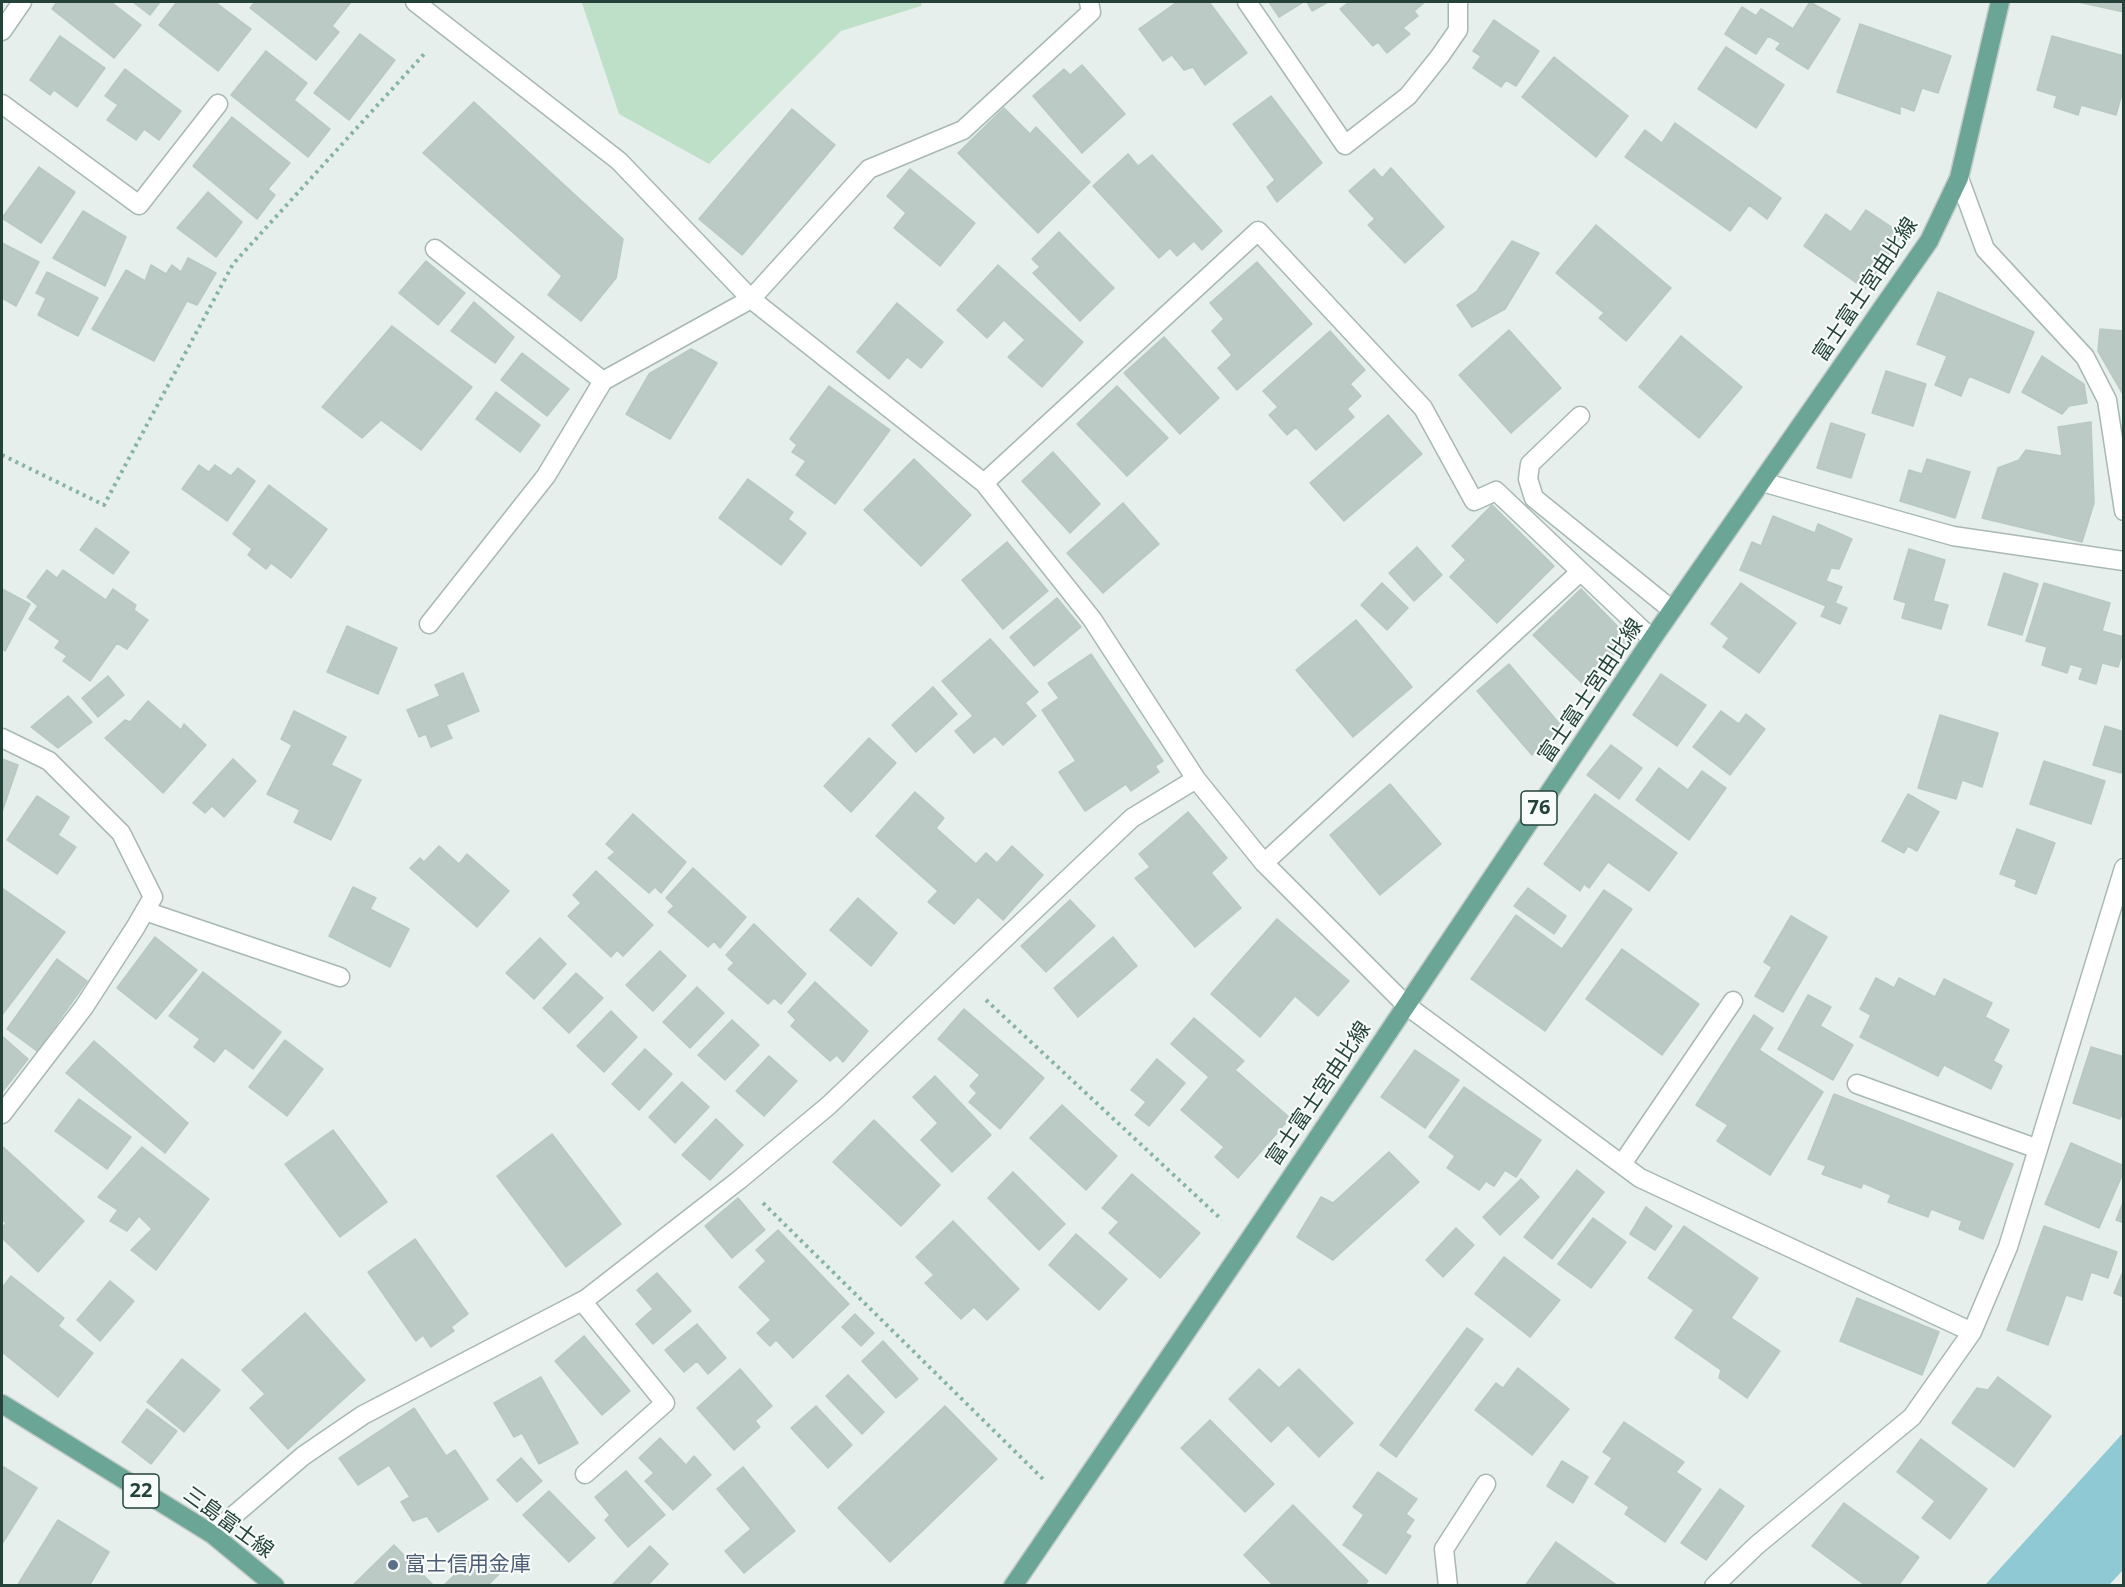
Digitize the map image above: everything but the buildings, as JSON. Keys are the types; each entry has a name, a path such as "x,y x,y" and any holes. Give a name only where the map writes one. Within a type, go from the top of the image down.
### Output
{"main road":[{"name":"富士富士宮由比線","path":"1013,1586 1247,1243 1652,639 1929,241 1959,178 2000,2"},
{"name":"三島富士線","path":"2,1404 212,1534 275,1586"}],"street":[{"path":"2,31 22,2"},
{"path":"415,2 619,161 751,299 984,483 1092,620 1196,779 1264,863 1406,1005 1640,1178 1972,1332"},
{"path":"429,624 546,476 603,381 751,299 868,169 963,130 1091,12 1089,2"},
{"path":"1247,2 1345,145 1408,96 1440,56 1458,30 1458,2"},
{"path":"2,104 139,204 219,104"},
{"path":"1959,178 1985,249 2085,357 2107,400 2124,511"},
{"path":"984,483 1258,231 1423,408 1474,501 1496,492 1652,639"},
{"path":"435,249 603,381"},
{"path":"1580,416 1530,464 1528,479 1534,498 1672,610"},
{"path":"1762,482 1953,536 2124,561"},
{"path":"1264,863 1580,572"},
{"path":"2,738 49,761 121,833 153,897 84,1007 2,1114"},
{"path":"212,1534 303,1456 363,1415 582,1301 739,1179 828,1106 1132,818 1196,779"},
{"path":"1714,1586 1757,1545 1912,1417 1972,1332 2008,1247 2124,868"},
{"path":"145,910 340,977"},
{"path":"1622,1164 1733,1001"},
{"path":"1857,1084 2038,1149"},
{"path":"582,1301 665,1403 585,1474"},
{"path":"1448,1586 1444,1549 1485,1484"}],"path":[{"path":"2,455 104,505 233,264 448,28"},
{"path":"963,978 1247,1243"},
{"path":"739,1179 1067,1504"}],"green space":[{"path":"583,2 922,2 921,6 841,31 709,164 619,114"}],"water":[{"path":"2123,1433 2123,1570 2109,1585 1985,1585"}],"place":[{"name":"富士信用金庫","path":"393,1565"}]}
